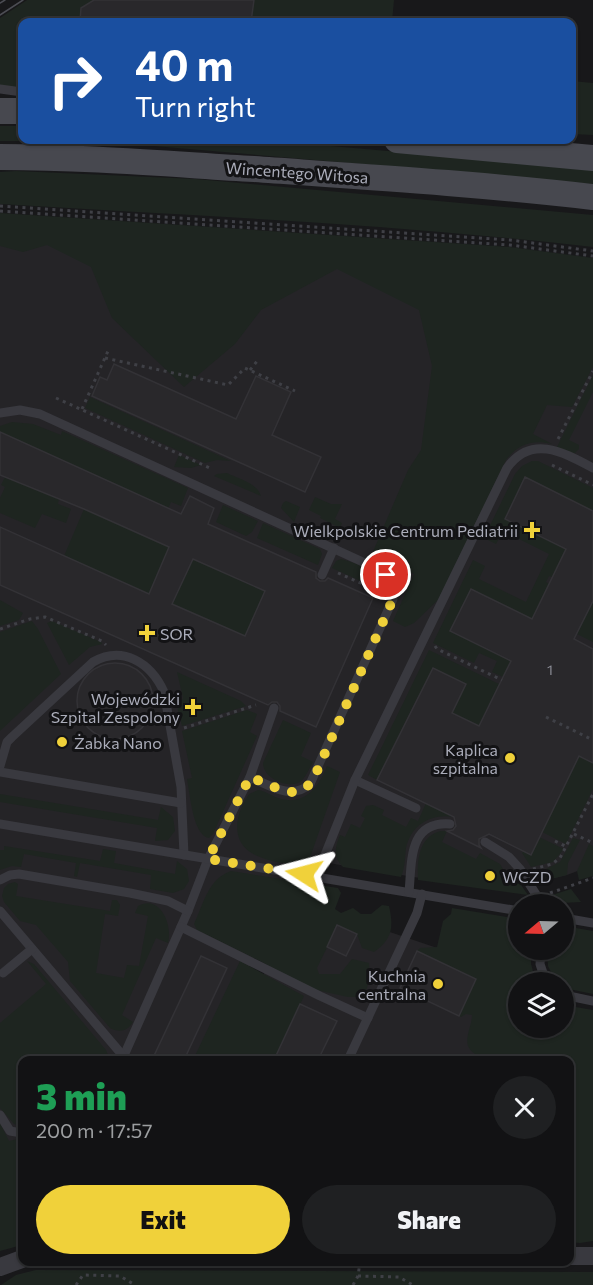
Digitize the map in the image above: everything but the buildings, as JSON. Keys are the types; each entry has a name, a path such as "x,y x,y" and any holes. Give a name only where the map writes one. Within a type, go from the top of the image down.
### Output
{"main road":[{"path":"0,111 18,111"},
{"path":"576,142 593,142"},
{"path":"441,144 593,158"},
{"path":"519,151 552,144"},
{"name":"Wincentego Witosa","path":"0,157 60,157 297,172 504,187 593,197"}],"street":[{"path":"574,1256 593,1256"},
{"path":"0,1267 18,1260"}],"lane":[{"path":"0,90 18,92"},
{"path":"0,413 20,410 40,414 378,569 392,583 393,599 310,784 301,791 286,792 250,777"},
{"path":"316,875 354,780 507,468 514,458 529,449 542,448 593,468"},
{"path":"323,571 334,548"},
{"path":"0,766 12,737 93,662 100,658 125,656 136,660 149,668 159,679 164,692 181,787 184,855"},
{"path":"124,1056 188,911 208,859 250,777 274,708"},
{"path":"0,772 181,803"},
{"path":"354,780 416,808"},
{"path":"0,824 316,875 508,909"},
{"path":"409,892 414,848 418,838 425,830 441,824 450,824"},
{"path":"485,842 509,857 520,869 536,894"},
{"path":"0,880 19,874 149,897 188,911"},
{"path":"350,1056 417,913 422,894"},
{"path":"0,910 121,1056"},
{"path":"574,920 593,923"},
{"path":"181,927 368,1018"},
{"path":"3,973 32,949"},
{"path":"574,997 593,1001"},
{"path":"0,1115 10,1131 18,1132"}],"path":[{"path":"0,207 498,239 593,251"},
{"path":"0,211 510,245 593,256"},
{"path":"82,410 108,351"},
{"path":"105,358 228,385 245,368 295,391"},
{"path":"250,370 258,360"},
{"path":"593,371 546,462 593,485"},
{"path":"56,398 212,469"},
{"path":"323,571 393,599"},
{"path":"0,629 45,616 102,641 106,645"},
{"path":"437,650 501,680"},
{"path":"179,730 256,705"},
{"path":"546,717 593,740"},
{"path":"532,869 556,862 567,847 593,794"},
{"path":"574,834 593,843"},
{"path":"555,842 567,847"},
{"path":"548,894 593,879"},
{"path":"353,1285 358,1276 359,1266"},
{"path":"76,1285 83,1275 120,1276 135,1285"},
{"path":"358,1276 399,1277 413,1285"}],"shaded area":[{"path":"27,0 394,0 392,18 18,18 18,88 0,86 0,18"},
{"path":"576,81 593,83 593,135 576,134"},
{"path":"0,126 18,126 18,141 0,141"},
{"path":"126,144 309,144 593,169 593,184"},
{"path":"0,172 196,179 593,215 593,247 371,226 0,204"},
{"path":"0,213 510,247 593,258 593,367 572,407 547,405 533,434 552,444 538,442 526,444 515,450 506,460 438,600 414,623 405,627 393,621 414,574 372,554 408,470 421,450 432,366 419,310 337,269 261,310 235,344 184,387 112,318 91,267 47,245 23,252 0,246"},
{"name":"Wojewódzki Szpital Zespolony","path":"0,225 593,262 593,865 567,875 521,886 469,886 310,860 198,1056 18,1056 18,1149 0,1138"},
{"path":"593,375 593,392 569,440 579,445 579,449 575,453 569,453 557,447"},
{"path":"90,397 231,461 217,460 205,463 85,408"},
{"path":"12,422 33,424 61,435 62,431 188,488 181,506 171,502 168,509 0,432 0,426"},
{"path":"179,455 201,465 191,468 174,467"},
{"path":"538,461 593,488 593,511 525,477 505,519 566,549 552,577 549,576 546,582 549,584 532,619 471,589 450,630 511,661 503,677 492,672 497,661 479,653 474,663 433,643 473,560 485,566 479,579 526,602 549,554 503,531 496,544 484,538 515,474 522,466"},
{"path":"227,473 252,485 261,496 214,476"},
{"path":"5,477 59,499 58,504 71,509 66,523 42,514 35,528 0,513 0,498 5,487 1,485"},
{"path":"315,497 331,504 342,504 335,519 342,523 340,528 336,528 335,532 338,533 331,538 336,526 309,510"},
{"path":"286,501 300,507 294,522 281,508"},
{"path":"223,505 258,521 252,532 246,536 216,522"},
{"path":"84,509 169,547 149,594 64,556"},
{"path":"263,523 320,549 322,554 318,565 257,538"},
{"path":"193,559 278,597 258,642 172,604"},
{"path":"341,559 370,570 382,580 387,593 332,568 336,561"},
{"path":"0,600 23,613 19,620 0,626"},
{"path":"593,601 593,642 577,634"},
{"path":"32,621 61,674 0,731 0,632"},
{"path":"52,621 102,644 90,647 69,665 47,623"},
{"path":"429,650 499,684 479,726 418,696 377,780 368,775"},
{"path":"177,672 241,701 246,706 182,726 177,706 183,698"},
{"path":"247,710 257,714 250,732 257,736 213,834 209,838 199,830 193,813 187,779 192,778 182,731"},
{"path":"283,720 311,733 301,756 313,762 304,778 295,784 277,781 267,773 263,763"},
{"path":"537,736 593,763 593,789 566,844 542,832"},
{"path":"327,766 340,772 307,866 265,859 243,846 237,830 238,821 249,794 258,790 281,799 298,799 316,787"},
{"path":"0,794 158,820 161,807 173,817 175,831 168,840 155,841 157,828 0,802"},
{"path":"426,803 454,817 430,819 417,827 406,848 401,877 343,867 340,863 336,852 340,835 345,837 351,824 360,828 365,818 361,816 366,806 373,805 384,810 382,815 406,827 411,818 418,821"},
{"path":"447,831 442,842 476,859 480,853 500,864 508,877 514,875 527,894 418,880 421,850 428,838"},
{"path":"539,837 564,849 553,862 531,867 522,853"},
{"path":"573,838 580,840 568,863 567,875 543,881 540,872 560,862"},
{"path":"589,844 593,846 593,876 579,880 577,871"},
{"path":"4,846 100,861 103,849 116,851 114,863 175,874 177,861 187,869 189,881 184,889 173,893 150,889 151,875 80,863 77,877 74,876 76,863 24,854 21,867 12,866 0,870 0,850 4,850"},
{"path":"231,871 338,888 341,893 335,909 341,913 353,908 361,914 371,914 382,905 389,906 390,932 380,947 374,952 362,948 357,934 338,925 317,968 319,974 340,974 352,959 369,963 370,978 365,994 360,997 348,997 312,989 197,930 194,924 212,886 223,875"},
{"path":"15,882 18,884 16,896 110,911 112,900 117,900 120,905 118,916 105,914 96,973 124,978 127,965 139,966 148,916 135,913 138,906 146,903 153,904 163,913 169,928 168,943 156,938 122,1015 133,1022 129,1027 120,1031 110,1028 70,981 68,962 36,925 20,921 4,902 2,896 4,888"},
{"path":"571,889 581,902 574,902 574,894 555,894"},
{"path":"301,902 449,952 503,981 508,996 508,1038 522,1038 529,1056 221,1056"},
{"path":"452,908 508,917 508,960 531,960 533,972 508,972 508,1038 574,1038 574,1007 593,1010 593,1241 574,1242 574,1056 479,1056 470,1049 467,1039 472,1015 459,1016 476,979 417,951 420,948 437,947 443,921 451,914"},
{"path":"574,928 593,931 593,994 574,990 574,972 551,972 548,960 574,960"},
{"path":"27,961 34,964 106,1050 108,1056 18,1056 18,1125 14,1124 0,1108 0,1023 46,984"},
{"path":"240,961 304,996 276,1056 195,1056"},
{"path":"0,1123 9,1141 18,1139 18,1246 0,1251"},
{"path":"36,1270 593,1272 593,1285 1,1285 16,1275"}],"tram line":[{"path":"0,3 5,0"},
{"path":"0,15 23,0"}],"place":[{"name":"Wielkpolskie Centrum Pediatrii","path":"532,530"},
{"name":"SOR","path":"147,633"},
{"name":"Wojewódzki Szpital Zespolony","path":"193,707"},
{"name":"Żabka Nano","path":"62,742"},
{"name":"Kaplica szpitalna","path":"510,758"},
{"name":"WCZD","path":"490,876"},
{"name":"Kuchnia centralna","path":"438,984"}],"route":[{"path":"304,874 208,859 250,777 291,793 305,789 314,778 393,599 392,583 386,575"}]}
